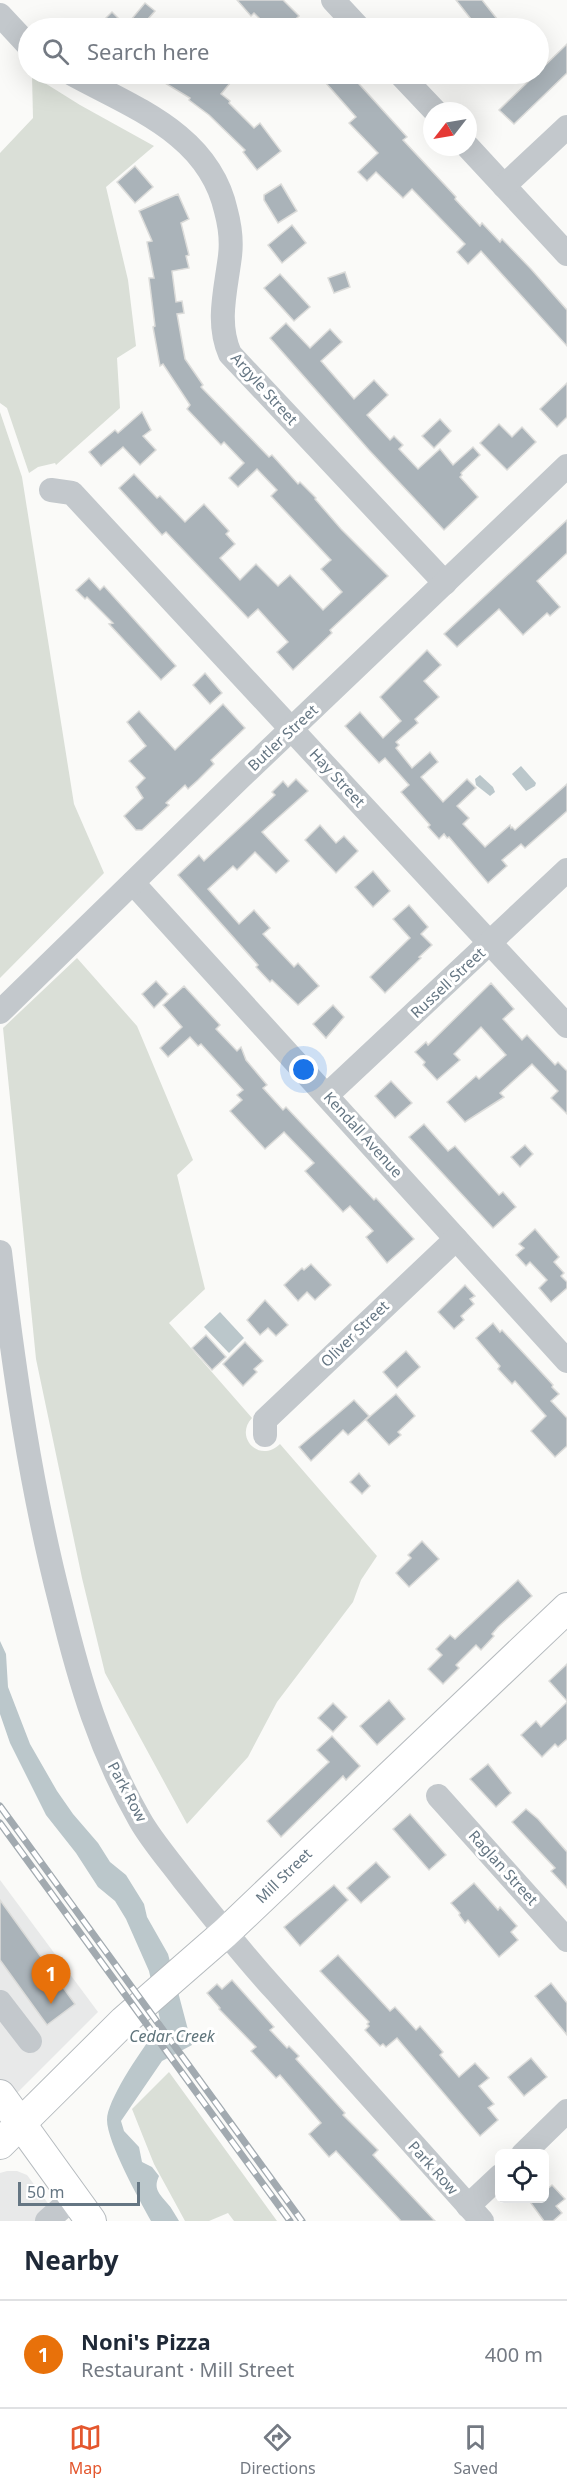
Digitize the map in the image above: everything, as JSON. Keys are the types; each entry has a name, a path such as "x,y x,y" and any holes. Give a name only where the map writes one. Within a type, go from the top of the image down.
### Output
{"main road":[{"name":"Mill Street","path":"0,2144 124,2021 225,1933 567,1608"},
{"path":"0,2095 91,2221"}],"street":[{"path":"333,0 350,18"},
{"path":"0,15 18,34"},
{"name":"Argyle Street","path":"90,84 169,128 188,143 210,167 221,190 231,234 232,247 222,314 222,334 230,354 445,583"},
{"path":"409,84 426,102"},
{"path":"504,186 567,127"},
{"path":"476,156 567,254"},
{"name":"Butler Street","path":"0,1012 567,466"},
{"name":"Hay Street","path":"51,490 72,493 567,1026"},
{"name":"Russell Street","path":"327,1095 567,870"},
{"name":"Kendall Avenue","path":"133,883 567,1361"},
{"name":"Oliver Street","path":"265,1435 265,1420 456,1239"},
{"name":"Park Row","path":"0,1252 16,1386 30,1466 53,1576 81,1686 101,1743 141,1821 225,1933 475,2214"},
{"name":"Raglan Street","path":"438,1796 567,1940"},
{"path":"0,2002 30,2042"},
{"path":"528,2149 567,2111"},
{"path":"475,2214 495,2184"},
{"path":"47,2221 74,2197"}],"shaded area":[{"path":"32,84 46,84 154,146 106,187 128,280 136,346 117,358 120,408 56,465 55,463 38,467 29,473 7,408 0,403 0,153 33,118"},
{"path":"0,412 22,477 74,804 104,873 0,978"},
{"path":"77,958 137,1026 193,1160 177,1175 205,1289 169,1323 252,1418 247,1425 246,1433 251,1446 264,1451 280,1444 377,1556 361,1580 353,1602 277,1702 248,1757 187,1824 105,1673 82,1578 36,1359 3,1028"},
{"path":"0,1880 98,2012 0,2110"},
{"path":"169,2072 277,2221 234,2221 228,2213 209,2221 185,2221 154,2164 132,2109"},
{"path":"17,2171 27,2175 61,2221 0,2221 0,2173"}],"water":[{"path":"521,766 536,783 526,791 512,774"},
{"path":"480,775 493,787 495,792 490,796 476,785 475,779"},
{"path":"220,1312 244,1338 229,1353 204,1327"},
{"name":"Cedar Creek","path":"0,1641 6,1654 8,1687 30,1744 73,1814 98,1843 110,1862 126,1875 144,1904 147,1917 168,1954 192,2045 162,2061 121,2121 124,2131 139,2147 142,2162 152,2167 159,2176 158,2191 179,2221 151,2221 118,2156 108,2130 107,2120 113,2098 138,2056 161,2024 149,1971 126,1919 115,1901 98,1887 76,1853 46,1815 10,1743 0,1714"}],"building":[{"path":"237,0 283,0 299,16 297,18 259,18 254,13 251,16"},
{"path":"456,0 482,0 496,18 470,18"},
{"path":"145,3 155,11 149,18 133,18"},
{"path":"112,12 118,18 106,18"},
{"path":"567,44 567,73 514,124 499,110 526,84 549,84 549,61"},
{"path":"167,84 229,84 221,94 254,128 260,123 281,151 257,170 243,152 245,150 209,115 189,100 190,98"},
{"path":"327,84 359,84 407,137 403,140 480,226 482,223 500,242 502,239 531,269 567,310 567,346 481,251 468,264 457,252 465,244 412,189 403,198 376,172 367,181 358,172 378,153 349,123 356,117"},
{"path":"135,166 153,187 135,203 117,182"},
{"path":"281,184 297,211 278,223 264,200 264,195"},
{"path":"178,194 189,219 181,223 189,255 186,256 189,268 172,271 176,302 182,301 184,313 177,314 185,359 203,385 201,387 269,457 272,455 298,484 300,482 316,498 341,529 388,576 330,630 332,633 293,670 277,652 288,642 258,609 248,618 166,532 162,535 119,488 134,474 185,522 204,504 229,531 226,534 235,544 220,558 240,580 256,564 278,586 290,575 323,610 342,592 321,569 331,560 271,496 277,490 257,469 238,487 229,478 244,463 224,442 221,445 187,409 190,405 163,364 160,366 153,327 155,326 149,278 154,278 147,242 152,241 139,211"},
{"path":"292,225 306,243 282,263 268,245"},
{"path":"345,272 350,287 334,293 328,278"},
{"path":"280,274 310,307 294,321 264,288"},
{"path":"286,323 310,348 330,329 342,342 321,361 354,399 374,380 388,395 367,415 390,440 394,436 403,445 399,449 418,469 440,449 453,465 473,447 480,455 461,473 460,477 478,497 444,530 369,450 270,338"},
{"path":"567,383 567,417 557,427 540,409"},
{"path":"142,412 151,430 143,436 156,450 140,465 123,447 101,466 89,452 115,430 118,433"},
{"path":"440,419 451,431 434,448 422,436"},
{"path":"499,424 512,437 522,427 536,442 507,470 480,443"},
{"path":"567,520 567,553 537,581 560,607 550,616 547,613 523,635 499,609 457,647 444,634"},
{"path":"89,578 100,590 104,586 176,666 161,680 109,624 113,623 87,597 85,599 76,590"},
{"path":"427,650 441,665 424,681 439,697 415,719 418,723 396,742 399,745 396,748 412,768 430,752 438,762 421,777 443,802 467,779 476,788 457,806 469,818 463,824 485,847 510,825 515,830 567,784 567,811 525,848 521,844 502,860 507,866 488,883 449,837 447,838 444,834 439,839 428,827 430,825 401,792 409,785 385,758 379,763 345,726 360,712 383,738 401,721 380,697"},
{"path":"205,673 222,693 210,704 193,685"},
{"path":"223,704 245,728 211,760 214,764 198,780 188,789 185,785 166,803 169,805 142,830 136,830 124,816 143,798 136,787 145,778 129,761 146,746 127,722 139,711 175,750"},
{"path":"296,779 308,791 262,832 289,861 276,873 255,852 237,870 233,866 208,889 239,924 254,910 270,928 263,934 294,967 298,963 319,986 298,1005 256,967 258,965 178,875 199,855 204,861 275,795 272,792 283,781 288,787"},
{"path":"320,825 336,843 344,836 358,851 336,873 305,840"},
{"path":"373,871 390,891 373,907 355,887"},
{"path":"409,905 428,927 421,934 432,945 385,993 370,977 410,938 393,919"},
{"path":"156,981 168,994 154,1008 142,994"},
{"path":"491,983 514,1009 503,1019 522,1040 527,1035 555,1065 558,1062 567,1071 567,1114 551,1098 558,1091 532,1064 500,1093 504,1097 465,1122 447,1102 476,1076 479,1079 506,1055 481,1027 454,1054 460,1060 437,1080 415,1052 426,1042 428,1045"},
{"path":"184,986 220,1025 216,1029 237,1051 241,1047 246,1060 267,1085 263,1088 283,1110 286,1107 414,1239 387,1263 366,1237 373,1231 350,1206 343,1212 305,1171 314,1163 284,1132 265,1149 230,1111 242,1100 237,1095 243,1090 201,1044 198,1046 190,1037 168,1057 160,1048 182,1027 163,1005"},
{"path":"333,1005 344,1017 326,1038 313,1024"},
{"path":"391,1081 412,1103 395,1118 375,1096"},
{"path":"424,1124 448,1151 455,1146 499,1195 503,1192 516,1207 493,1228 409,1137"},
{"path":"525,1145 533,1154 520,1167 511,1157"},
{"path":"535,1229 559,1257 554,1262 564,1273 561,1276 567,1282 567,1288 551,1302 539,1288 547,1280 530,1262 526,1266 516,1255 524,1248 519,1244"},
{"path":"311,1264 331,1285 315,1300 307,1292 298,1301 284,1285 302,1268 304,1270"},
{"path":"465,1285 475,1296 470,1299 474,1304 461,1316 464,1320 454,1329 438,1312"},
{"path":"265,1300 288,1325 276,1336 268,1328 260,1335 247,1320"},
{"path":"493,1323 500,1332 502,1330 559,1394 551,1401 567,1418 567,1446 555,1457 531,1431 546,1416 515,1381 512,1384 498,1369 500,1366 476,1338"},
{"path":"206,1335 226,1357 212,1370 192,1348"},
{"path":"245,1342 263,1361 254,1369 257,1372 243,1386 223,1364"},
{"path":"406,1351 420,1367 397,1388 383,1372"},
{"path":"396,1394 415,1416 398,1432 401,1435 389,1445 366,1420"},
{"path":"354,1400 369,1416 348,1435 343,1430 311,1461 299,1447"},
{"path":"359,1473 370,1486 362,1494 350,1482"},
{"path":"422,1541 439,1559 409,1587 396,1573 411,1558 408,1555"},
{"path":"518,1580 532,1596 498,1627 492,1634 494,1636 481,1650 476,1645 456,1665 459,1668 443,1684 428,1669 442,1655 436,1649 450,1635 455,1639"},
{"path":"567,1664 567,1701 549,1681"},
{"path":"389,1700 405,1719 377,1745 360,1726"},
{"path":"567,1702 567,1739 558,1747 555,1744 542,1757 521,1735 536,1721 541,1727"},
{"path":"333,1703 347,1717 333,1732 318,1718"},
{"path":"332,1736 360,1766 346,1780 343,1776 281,1837 267,1821 329,1762 317,1750"},
{"path":"488,1764 511,1793 496,1807 470,1779"},
{"path":"526,1809 567,1852 567,1888 551,1871 555,1868 512,1822"},
{"path":"410,1814 446,1855 429,1870 393,1829"},
{"path":"376,1862 390,1877 361,1903 347,1888"},
{"path":"474,1883 498,1910 500,1907 517,1926 511,1932 518,1940 499,1957 468,1920 465,1923 451,1903"},
{"path":"334,1885 348,1900 300,1946 284,1927"},
{"path":"0,1900 75,2004 47,2025 0,1960"},
{"path":"338,1955 390,2011 395,2007 416,2030 420,2026 443,2052 440,2055 459,2077 475,2063 489,2078 479,2086 494,2104 488,2108 498,2120 480,2136 397,2038 386,2047 383,2044 380,2046 365,2030 369,2022 320,1971"},
{"path":"232,1980 274,2027 270,2030 287,2048 289,2046 299,2056 296,2059 345,2113 343,2115 378,2150 373,2155 435,2221 401,2221 336,2151 329,2157 309,2134 321,2123 280,2075 276,2078 251,2051 256,2047 219,2009 207,1993 217,1984 222,1989"},
{"path":"551,1983 567,2003 567,2035 535,1996"},
{"path":"531,2058 547,2077 524,2096 508,2077"},
{"path":"552,2185 565,2199 556,2206 562,2213 553,2221 544,2221 531,2203 549,2203 549,2188"}],"railway":[{"path":"0,1806 302,2221"},
{"path":"0,1823 290,2221"}],"place":[{"name":"Noni's Pizza","path":"51,2004"}]}
